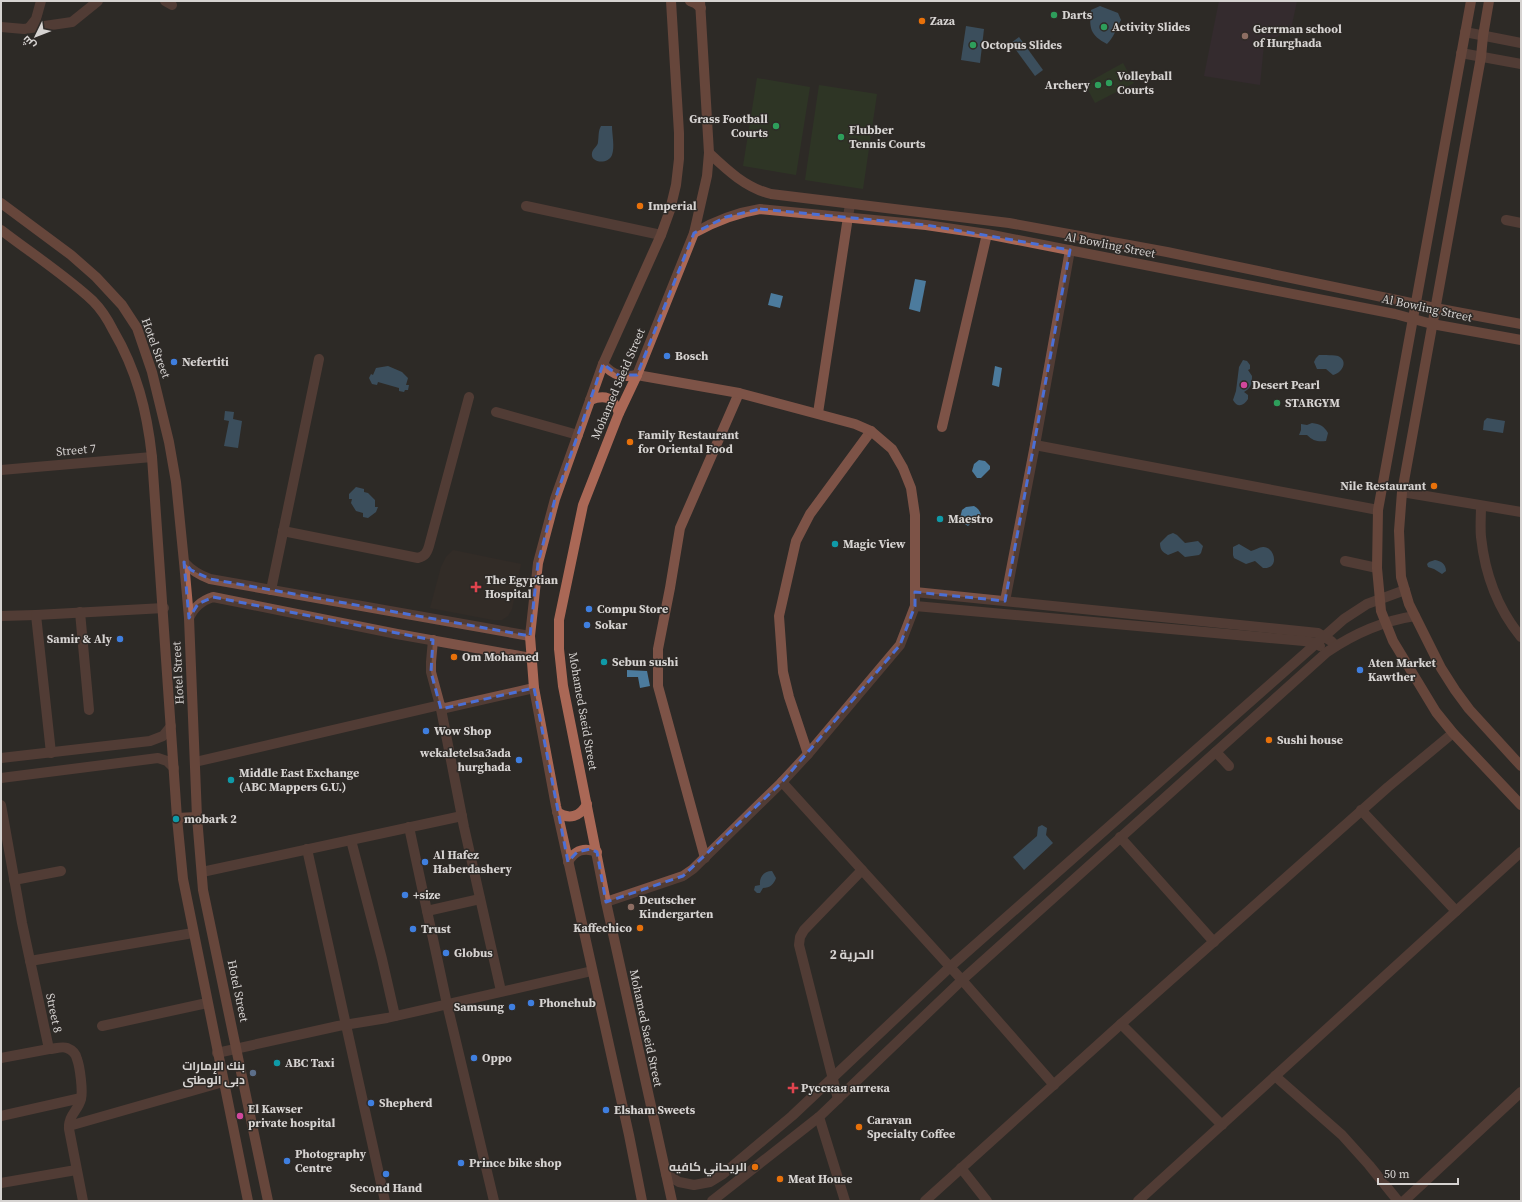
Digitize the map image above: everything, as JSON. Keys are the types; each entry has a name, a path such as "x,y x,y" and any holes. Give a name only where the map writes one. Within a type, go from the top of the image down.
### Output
{"street":[{"path":"29,28 36,19 41,1"},
{"path":"1,27 24,29 72,22 98,1"},
{"path":"671,5 681,1"},
{"path":"690,1 700,4"},
{"path":"1471,1 1417,304 1378,510 1377,568 1381,612 1393,641 1416,680 1436,712 1452,733 1521,806"},
{"path":"1489,1 1481,57 1402,492 1399,531 1402,577 1409,604 1441,668 1469,709 1521,765"},
{"name":"Mohamed Saeid Street","path":"672,1201 637,1049 563,686 559,649 559,620 583,505 619,412 637,375 694,233 707,176 709,154 700,4"},
{"name":"Mohamed Saeid Street","path":"642,1201 629,1135 557,812 534,688 530,636 538,563 554,499 602,364 661,235 673,198 679,159 679,134 671,5"},
{"path":"1465,32 1521,43"},
{"path":"1461,53 1521,64"},
{"name":"Al Bowling Street","path":"709,154 728,171 746,184 760,191 850,204 1009,223 1149,250 1167,252 1435,308 1521,324"},
{"name":"Hotel Street","path":"1,203 71,255 96,277 126,310 137,328 152,372 169,442 176,482 189,618 197,817 205,897 268,1201"},
{"path":"818,413 850,204"},
{"path":"526,206 661,235"},
{"name":"Al Bowling Street","path":"694,233 726,217 742,212 760,209 926,225 987,234 1070,250 1395,314 1432,324 1521,340"},
{"path":"1506,220 1521,223"},
{"name":"Hotel Street","path":"1,230 94,301 107,318 126,353 138,384 148,423 164,608 182,879 248,1201"},
{"path":"942,427 987,234"},
{"path":"1004,601 1035,445 1070,250"},
{"path":"1146,266 1149,250"},
{"path":"1164,269 1167,252"},
{"path":"271,590 319,359"},
{"path":"602,364 609,371 618,375 637,375 739,393 818,413 855,424 871,431 892,449 903,468 911,488 915,516 915,606 900,646 808,754 782,782 705,858 683,876 606,902"},
{"path":"705,858 658,686 658,649 680,528 739,393"},
{"path":"590,400 598,396 608,398 616,404 619,412"},
{"path":"283,531 418,558 423,556 427,553 469,397"},
{"path":"496,412 578,435"},
{"path":"808,754 789,697 783,672 779,616 796,541 810,514 871,431"},
{"path":"1035,445 1378,510"},
{"name":"Street 7","path":"1,470 152,457"},
{"path":"1402,492 1521,512"},
{"path":"1481,506 1481,536 1487,574 1501,607 1521,637"},
{"path":"1345,560 1377,568"},
{"path":"184,562 191,570 200,576 210,579 530,636"},
{"path":"666,1174 679,1182 694,1184 702,1184 717,1179 792,1116 950,967 1324,636 1355,611 1380,598 1405,590"},
{"path":"915,592 1318,633 1324,636 1332,649"},
{"path":"189,618 192,611 198,604 213,596 397,634 531,658"},
{"path":"915,606 1304,641 1316,643 1332,649"},
{"path":"1,616 164,608"},
{"path":"80,612 89,710"},
{"path":"1116,612 1116,624"},
{"path":"36,615 51,752"},
{"path":"712,1201 820,1117 962,980 1332,649 1358,633 1385,622 1415,616"},
{"path":"433,640 431,662 432,672 501,991"},
{"path":"195,762 440,707 534,688"},
{"path":"1,758 157,739 163,736 171,726"},
{"path":"925,1201 1361,810 1452,733"},
{"path":"1216,752 1229,766"},
{"path":"1,778 158,758 168,761 174,768"},
{"path":"782,782 962,980 1054,1084"},
{"path":"557,812 563,816 571,817 584,811 587,804"},
{"name":"Street 8","path":"1,805 14,880 49,1049 66,1047 73,1052 77,1058 82,1090 81,1098"},
{"path":"1361,810 1456,911"},
{"path":"202,872 462,816"},
{"path":"177,818 197,817"},
{"path":"409,827 447,1004 494,1201"},
{"path":"1120,838 1214,942"},
{"path":"351,840 382,959 395,1016"},
{"path":"307,849 385,1201"},
{"path":"568,862 572,856 583,849 590,849 597,852"},
{"path":"1138,1201 1521,852"},
{"path":"838,1099 799,945 800,937 804,930 862,870"},
{"path":"14,880 61,871"},
{"path":"428,911 480,899"},
{"path":"30,961 193,933"},
{"path":"217,1053 347,1024 395,1016 592,971"},
{"path":"102,1026 207,1003"},
{"path":"1121,1024 1222,1125"},
{"path":"1,1058 49,1049"},
{"path":"1275,1076 1342,1135 1398,1201"},
{"path":"69,1126 223,1082"},
{"path":"1404,1201 1521,1092"},
{"path":"1,1116 81,1098"},
{"path":"81,1098 70,1118 69,1126 82,1201"},
{"path":"792,1116 802,1131"},
{"path":"820,1117 845,1201"},
{"path":"961,1168 987,1201"},
{"path":"1,1184 76,1170"}],"highlighted area":[{"path":"760,209 926,225 1070,250 1005,601 915,592 915,606 900,645 782,782 683,876 606,902 597,852 590,849 577,852 568,862 534,688 441,709 431,672 433,640 213,597 198,604 189,618 184,562 191,570 210,579 530,636 538,563 555,499 603,364 618,375 637,375 694,233 726,217"}],"shaded area":[{"name":"Gerrman school of Hurghada","path":"1219,1 1297,1 1291,29 1264,44 1260,85 1204,76"},
{"name":"The Egyptian Hospital","path":"453,550 521,564 512,609 508,616 502,620 493,620 430,608 441,567 446,557"}],"green space":[{"name":"Volleyball Courts","path":"1123,63 1134,83 1095,103 1085,84"},
{"name":"Grass Football Courts","path":"757,78 810,87 796,175 743,166"},
{"name":"Flubber Tennis Courts","path":"819,85 877,94 863,189 805,180"}],"water":[{"name":"Activity Slides","path":"1100,6 1118,13 1121,20 1107,44 1101,41 1094,34 1090,22 1091,10"},
{"name":"Octopus Slides","path":"966,26 984,29 980,63 961,60"},
{"path":"1019,37 1043,70 1035,76 1011,43"},
{"path":"601,126 612,126 613,148 610,158 600,162 594,159 592,153 598,143"},
{"path":"915,279 926,281 920,312 909,309"},
{"path":"771,293 783,296 780,308 768,305"},
{"path":"1319,355 1338,356 1343,361 1343,367 1339,372 1333,375 1326,369 1317,369 1314,362"},
{"path":"1243,360 1247,361 1250,365 1250,369 1248,370 1252,376 1252,381 1251,386 1244,392 1248,395 1248,399 1243,405 1238,405 1233,400 1236,391 1239,367"},
{"path":"388,366 402,372 408,378 406,385 409,385 408,390 405,390 404,392 399,391 399,388 378,382 377,385 372,384 369,378 371,374 373,375 376,368"},
{"path":"995,366 1002,368 999,387 992,385"},
{"path":"225,411 234,412 233,419 242,421 238,448 224,446 229,421 224,420"},
{"path":"1487,418 1505,421 1503,433 1483,430 1484,421"},
{"path":"1312,423 1322,426 1325,429 1328,433 1326,441 1316,441 1307,435 1299,435 1301,424 1307,425"},
{"path":"979,460 985,461 990,466 990,469 981,478 977,478 972,471 974,464"},
{"path":"356,487 364,489 364,492 368,493 375,500 375,507 378,507 376,512 368,518 363,517 363,513 356,511 351,503 352,499 349,499 349,494"},
{"path":"974,506 980,511 981,519 974,520 968,526 960,518 962,510 966,507"},
{"path":"1173,533 1185,543 1198,541 1203,546 1201,553 1199,555 1185,557 1178,551 1168,555 1164,553 1161,549 1160,543 1168,535"},
{"path":"1239,544 1251,551 1262,547 1267,548 1273,553 1274,562 1269,567 1263,568 1255,561 1246,564 1234,558 1233,547"},
{"path":"1435,560 1441,562 1445,566 1446,571 1442,574 1428,567 1427,564 1429,562"},
{"path":"627,670 647,671 650,686 640,688 638,677 627,677"},
{"path":"1042,825 1047,828 1046,835 1053,843 1024,870 1013,857 1037,836 1038,827"},
{"path":"772,871 776,878 774,882 770,886 763,888 760,893 757,893 754,890 755,886 760,885 761,877 764,873"}],"place":[{"name":"Darts","path":"1054,15"},
{"name":"Zaza","path":"922,21"},
{"name":"Activity Slides","path":"1104,27"},
{"name":"Gerrman school of Hurghada","path":"1245,36"},
{"name":"Octopus Slides","path":"973,45"},
{"name":"Volleyball Courts","path":"1109,83"},
{"name":"Archery","path":"1098,85"},
{"name":"Grass Football Courts","path":"776,126"},
{"name":"Flubber Tennis Courts","path":"841,137"},
{"name":"Imperial","path":"640,206"},
{"name":"Bosch","path":"667,356"},
{"name":"Nefertiti","path":"174,362"},
{"name":"Desert Pearl","path":"1244,385"},
{"name":"STARGYM","path":"1277,403"},
{"name":"Family Restaurant for Oriental Food","path":"630,442"},
{"name":"Nile Restaurant","path":"1434,486"},
{"name":"Maestro","path":"940,519"},
{"name":"Magic View","path":"835,544"},
{"name":"The Egyptian Hospital","path":"476,587"},
{"name":"Compu Store","path":"589,609"},
{"name":"Sokar","path":"587,625"},
{"name":"Samir & Aly","path":"120,639"},
{"name":"Om Mohamed","path":"454,657"},
{"name":"Sebun sushi","path":"604,662"},
{"name":"Aten Market Kawther","path":"1360,670"},
{"name":"Wow Shop","path":"426,731"},
{"name":"Sushi house","path":"1269,740"},
{"name":"wekaletelsa3ada hurghada","path":"519,760"},
{"name":"Middle East Exchange (ABC Mappers G.U.)","path":"231,780"},
{"name":"mobark 2","path":"176,819"},
{"name":"Al Hafez Haberdashery","path":"425,862"},
{"name":"+size","path":"405,895"},
{"name":"Deutscher Kindergarten","path":"631,907"},
{"name":"Kaffechico","path":"640,928"},
{"name":"Trust","path":"413,929"},
{"name":"Globus","path":"446,953"},
{"name":"Phonehub","path":"531,1003"},
{"name":"Samsung","path":"512,1007"},
{"name":"Oppo","path":"474,1058"},
{"name":"ABC Taxi","path":"277,1063"},
{"name":"بنك الإمارات دبى الوطنى","path":"253,1073"},
{"name":"Русская аптека","path":"793,1088"},
{"name":"Shepherd","path":"371,1103"},
{"name":"Elsham Sweets","path":"606,1110"},
{"name":"El Kawser private hospital","path":"240,1116"},
{"name":"Caravan Specialty Coffee","path":"859,1127"},
{"name":"Photography Centre","path":"287,1161"},
{"name":"Prince bike shop","path":"461,1163"},
{"name":"الريحاني كافيه","path":"755,1167"},
{"name":"Second Hand","path":"386,1174"},
{"name":"Meat House","path":"780,1179"}],"district":[{"name":"الحرية 2","path":"852,954"}]}
